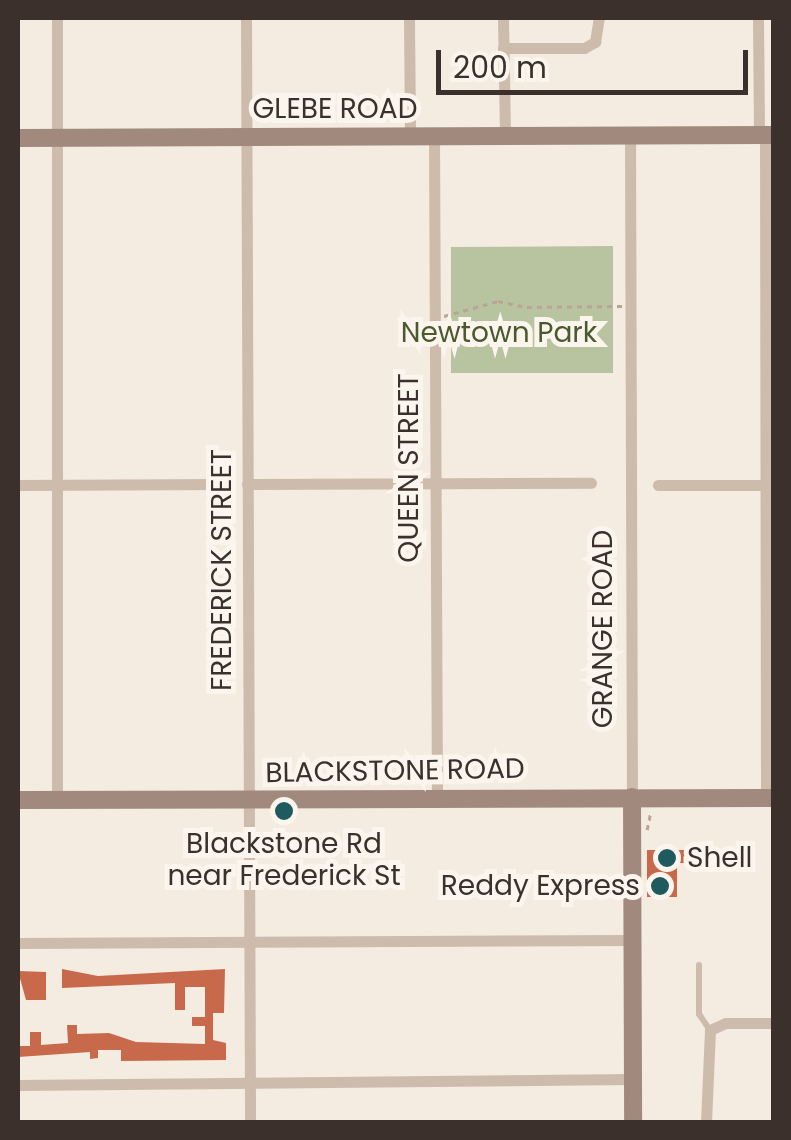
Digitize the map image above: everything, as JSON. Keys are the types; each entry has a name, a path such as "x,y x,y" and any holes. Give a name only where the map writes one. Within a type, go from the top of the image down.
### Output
{"main road":[{"name":"GLEBE ROAD","path":"18,138 766,135"},
{"name":"GRANGE ROAD","path":"632,797 634,1122"},
{"name":"BLACKSTONE ROAD","path":"18,800 770,798"}],"street":[{"path":"57,18 57,800"},
{"name":"FREDERICK STREET","path":"246,18 250,1122"},
{"path":"409,18 410,136"},
{"path":"502,18 505,136"},
{"path":"503,48 584,48 595,42 599,18"},
{"path":"758,18 766,135 764,485 770,798"},
{"name":"QUEEN STREET","path":"434,136 437,800"},
{"name":"GRANGE ROAD","path":"630,136 632,797"},
{"path":"247,484 591,482"},
{"path":"18,486 223,484"},
{"path":"658,485 764,485"},
{"path":"18,943 633,940"},
{"path":"706,1122 710,1030 722,1023 774,1022"},
{"path":"18,1085 633,1079"}],"lane":[{"path":"700,964 698,1014 710,1030"}],"path":[{"path":"433,316 460,316 498,300 527,307 629,306"}],"green space":[{"name":"Newtown Park","path":"613,246 613,373 451,373 451,247"}],"building":[{"path":"647,850 693,850 693,863 677,863 677,897 647,897"},
{"path":"62,969 98,976 225,969 224,1013 213,1013 213,1040 226,1043 226,1060 121,1061 121,1050 98,1050 98,1058 90,1059 90,1052 18,1057 18,1046 30,1046 30,1032 41,1032 41,1045 68,1043 67,1025 77,1025 77,1034 109,1033 136,1042 205,1044 205,1026 192,1026 192,1017 205,1017 205,987 185,987 185,1010 175,1010 175,983 62,988"},
{"path":"18,971 46,972 46,1000 26,1000"}],"place":[{"name":"Blackstone Rd near Frederick St","path":"284,811"},
{"name":"Shell","path":"667,858"},
{"name":"Reddy Express","path":"660,886"}]}
